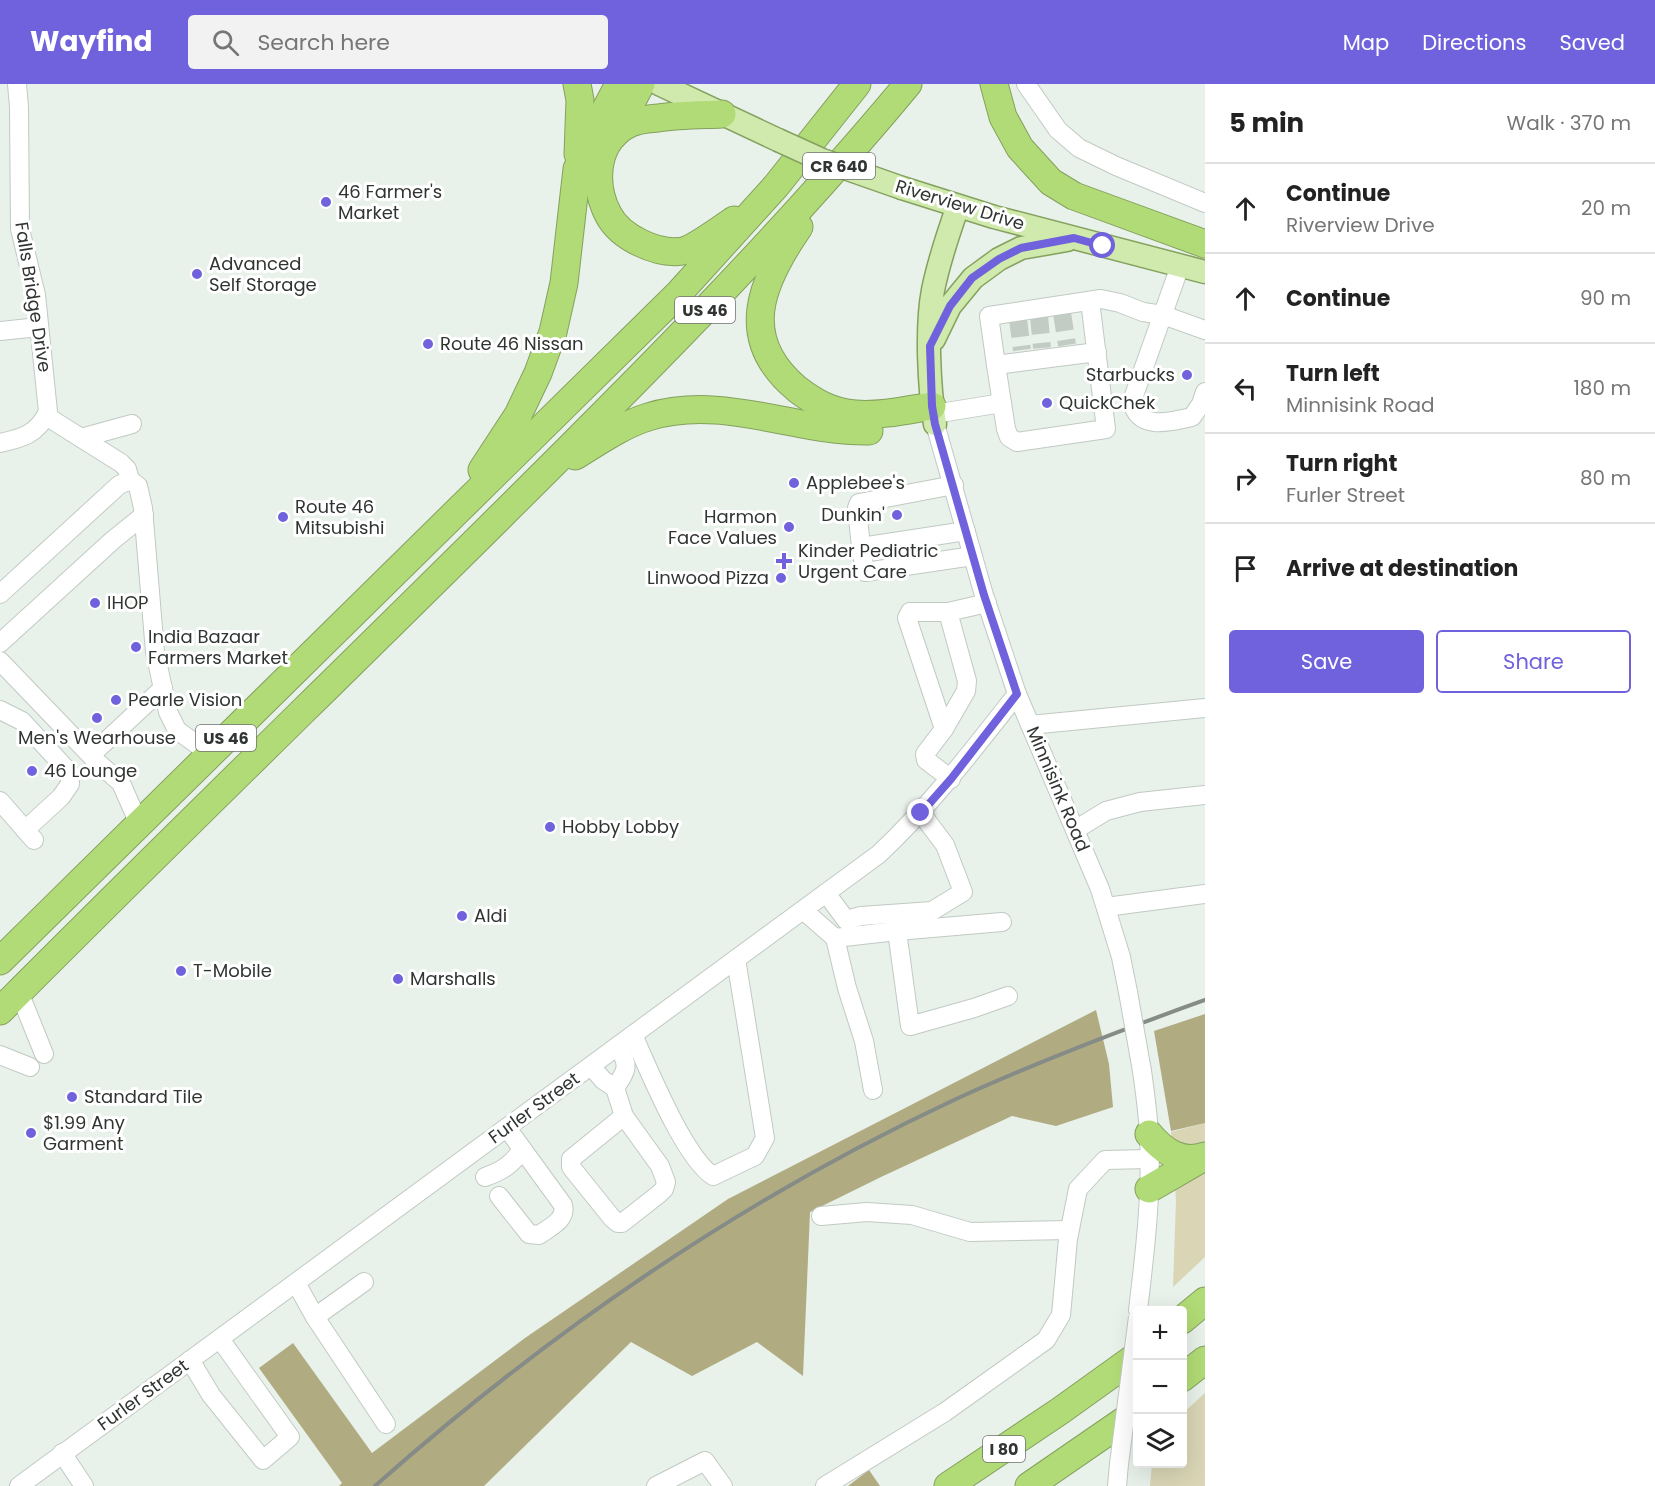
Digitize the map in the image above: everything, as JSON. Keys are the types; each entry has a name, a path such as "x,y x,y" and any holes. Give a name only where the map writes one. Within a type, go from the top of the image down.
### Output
{"highway":[{"path":"452,516 518,415 538,374 553,332 564,283 577,170 580,100 578,84"},
{"path":"577,170 588,143 619,84"},
{"path":"641,84 600,160 601,192 613,222 640,242 661,250 685,251 761,204"},
{"name":"US 46","path":"0,961 679,292 761,204 857,84"},
{"name":"US 46","path":"9,1001 543,474 701,314 862,139 908,84"},
{"path":"994,84 1003,117 1020,148 1051,182 1074,196 1205,244"},
{"path":"613,136 628,124 646,118 722,114"},
{"path":"862,139 786,246 768,281 760,308 761,333 765,349 788,381 823,407 853,414 934,415"},
{"path":"543,474 646,417 689,409 717,409 854,431 897,430 934,415"},
{"path":"1150,1147 1157,1144 1174,1155 1191,1159 1205,1156"},
{"path":"1149,1189 1205,1156"},
{"path":"1187,1316 1205,1301"},
{"name":"I 80","path":"948,1486 1060,1411 1133,1358"},
{"path":"1187,1374 1205,1360"},
{"name":"I 80","path":"1029,1486 1134,1414"}],"main road":[{"name":"Riverview Drive","path":"659,84 822,160 902,188 958,206 1205,272"},
{"name":"Minnisink Road","path":"934,415 930,346 933,292 941,256 958,206"},
{"path":"930,346 950,306 972,278 999,259 1021,248 1074,238"}],"street":[{"name":"Falls Bridge Drive","path":"16,84 19,107 20,229 36,295 48,412 46,416"},
{"path":"1026,84 1058,130 1079,148 1205,203"},
{"path":"1180,266 1132,401 1133,408 1142,419 1153,423 1192,417 1201,404 1205,392"},
{"path":"1090,301 1106,429 1017,442 1009,436 989,316 1062,309 1090,301 1101,299 1143,312 1163,315 1205,330"},
{"path":"0,331 39,327"},
{"path":"996,365 1023,356 1043,353 1067,350 1097,351"},
{"path":"934,415 1002,403"},
{"name":"Minnisink Road","path":"934,415 973,556 1017,694 1106,908 1128,992 1142,1071 1150,1147 1146,1249 1139,1306"},
{"path":"0,443 20,439 40,427 46,416 127,468 130,480 138,486 144,515 155,652 168,712 177,730 210,754"},
{"path":"81,438 132,424"},
{"path":"0,594 119,485 130,480"},
{"path":"954,485 865,500 860,503 857,508 865,572 973,556"},
{"path":"0,643 113,540 144,515"},
{"path":"861,547 966,531"},
{"path":"944,729 907,618 910,612 948,612 987,603"},
{"path":"948,612 967,681 966,692 944,729 925,754 926,760 951,779"},
{"path":"0,661 91,756 121,783 139,824"},
{"path":"91,756 163,688"},
{"name":"Furler Street","path":"19,1486 40,1479 62,1453 879,854 921,813 951,779 1017,694"},
{"path":"1030,725 1205,708"},
{"path":"0,801 29,835 70,784 70,772 32,735 22,721 1,711"},
{"path":"1075,830 1106,811 1140,802 1205,795"},
{"path":"826,894 846,920 861,916 932,910 963,892 945,845 921,813"},
{"path":"1106,908 1205,894"},
{"path":"804,910 835,938 864,1041 873,1090"},
{"path":"835,938 1002,922"},
{"path":"897,931 910,1026 1008,996"},
{"path":"633,1035 682,1138 704,1171 713,1176 755,1156 765,1138 736,959"},
{"path":"9,1001 44,1054"},
{"path":"615,1089 624,1074 626,1060 618,1046"},
{"path":"0,1054 30,1067"},
{"path":"591,1066 603,1080 615,1089 624,1116 660,1166 666,1182 659,1194 622,1223 618,1223 571,1167 570,1162 624,1116"},
{"path":"470,1155 529,1234 539,1235 562,1218 563,1205 507,1128"},
{"path":"825,1486 945,1412 1047,1340 1061,1315 1069,1230 1078,1190 1105,1160 1150,1147"},
{"path":"493,1187 500,1172 510,1165 522,1149"},
{"path":"821,1216 867,1212 912,1215 970,1232 1069,1230"},
{"path":"296,1282 315,1317 386,1424"},
{"path":"315,1317 364,1282"},
{"path":"190,1360 211,1395 263,1460 291,1437 220,1339"},
{"path":"1117,1486 1133,1350"},
{"path":"62,1453 84,1486"},
{"path":"656,1486 705,1461 723,1486"}],"shaded area":[{"path":"1096,1010 1109,1064 1113,1107 1056,1126 1012,1116 810,1212 803,1376 757,1342 692,1376 631,1342 484,1486 339,1486 342,1483 259,1368 293,1343 372,1453 525,1338 728,1199"},
{"path":"1205,1014 1205,1123 1171,1131 1154,1031"},
{"path":"1205,1123 1205,1257 1173,1287 1176,1200 1171,1132"},
{"path":"1205,1393 1205,1486 1150,1486 1152,1468 1187,1468 1187,1409"},
{"path":"869,1470 880,1486 848,1486"}],"tunnel":[{"path":"1062,313 1067,345"},
{"path":"1039,316 1042,348"},
{"path":"1018,319 1022,350"}],"railway":[{"path":"375,1486 510,1374 580,1322 725,1224 800,1179 877,1138 987,1085 1079,1047 1205,1000"}],"place":[{"name":"46 Farmer's Market","path":"326,202"},
{"name":"Advanced Self Storage","path":"197,274"},
{"name":"Route 46 Nissan","path":"428,344"},
{"name":"Starbucks","path":"1187,375"},
{"name":"QuickChek","path":"1047,403"},
{"name":"Applebee's","path":"794,483"},
{"name":"Dunkin'","path":"897,515"},
{"name":"Route 46 Mitsubishi","path":"283,517"},
{"name":"Harmon Face Values","path":"789,527"},
{"name":"Kinder Pediatric Urgent Care","path":"784,561"},
{"name":"Linwood Pizza","path":"781,578"},
{"name":"IHOP","path":"95,603"},
{"name":"India Bazaar Farmers Market","path":"136,647"},
{"name":"Pearle Vision","path":"116,700"},
{"name":"Men's Wearhouse","path":"97,718"},
{"name":"46 Lounge","path":"32,771"},
{"name":"Hobby Lobby","path":"550,827"},
{"name":"Aldi","path":"462,916"},
{"name":"T-Mobile","path":"181,971"},
{"name":"Marshalls","path":"398,979"},
{"name":"Standard Tile","path":"72,1097"},
{"name":"$1.99 Any Garment","path":"31,1133"}],"route":[{"path":"921,813 951,779 1017,694 984,595 935,424 932,406 930,346 950,306 972,278 999,259 1021,248 1074,238 1103,246"}]}
